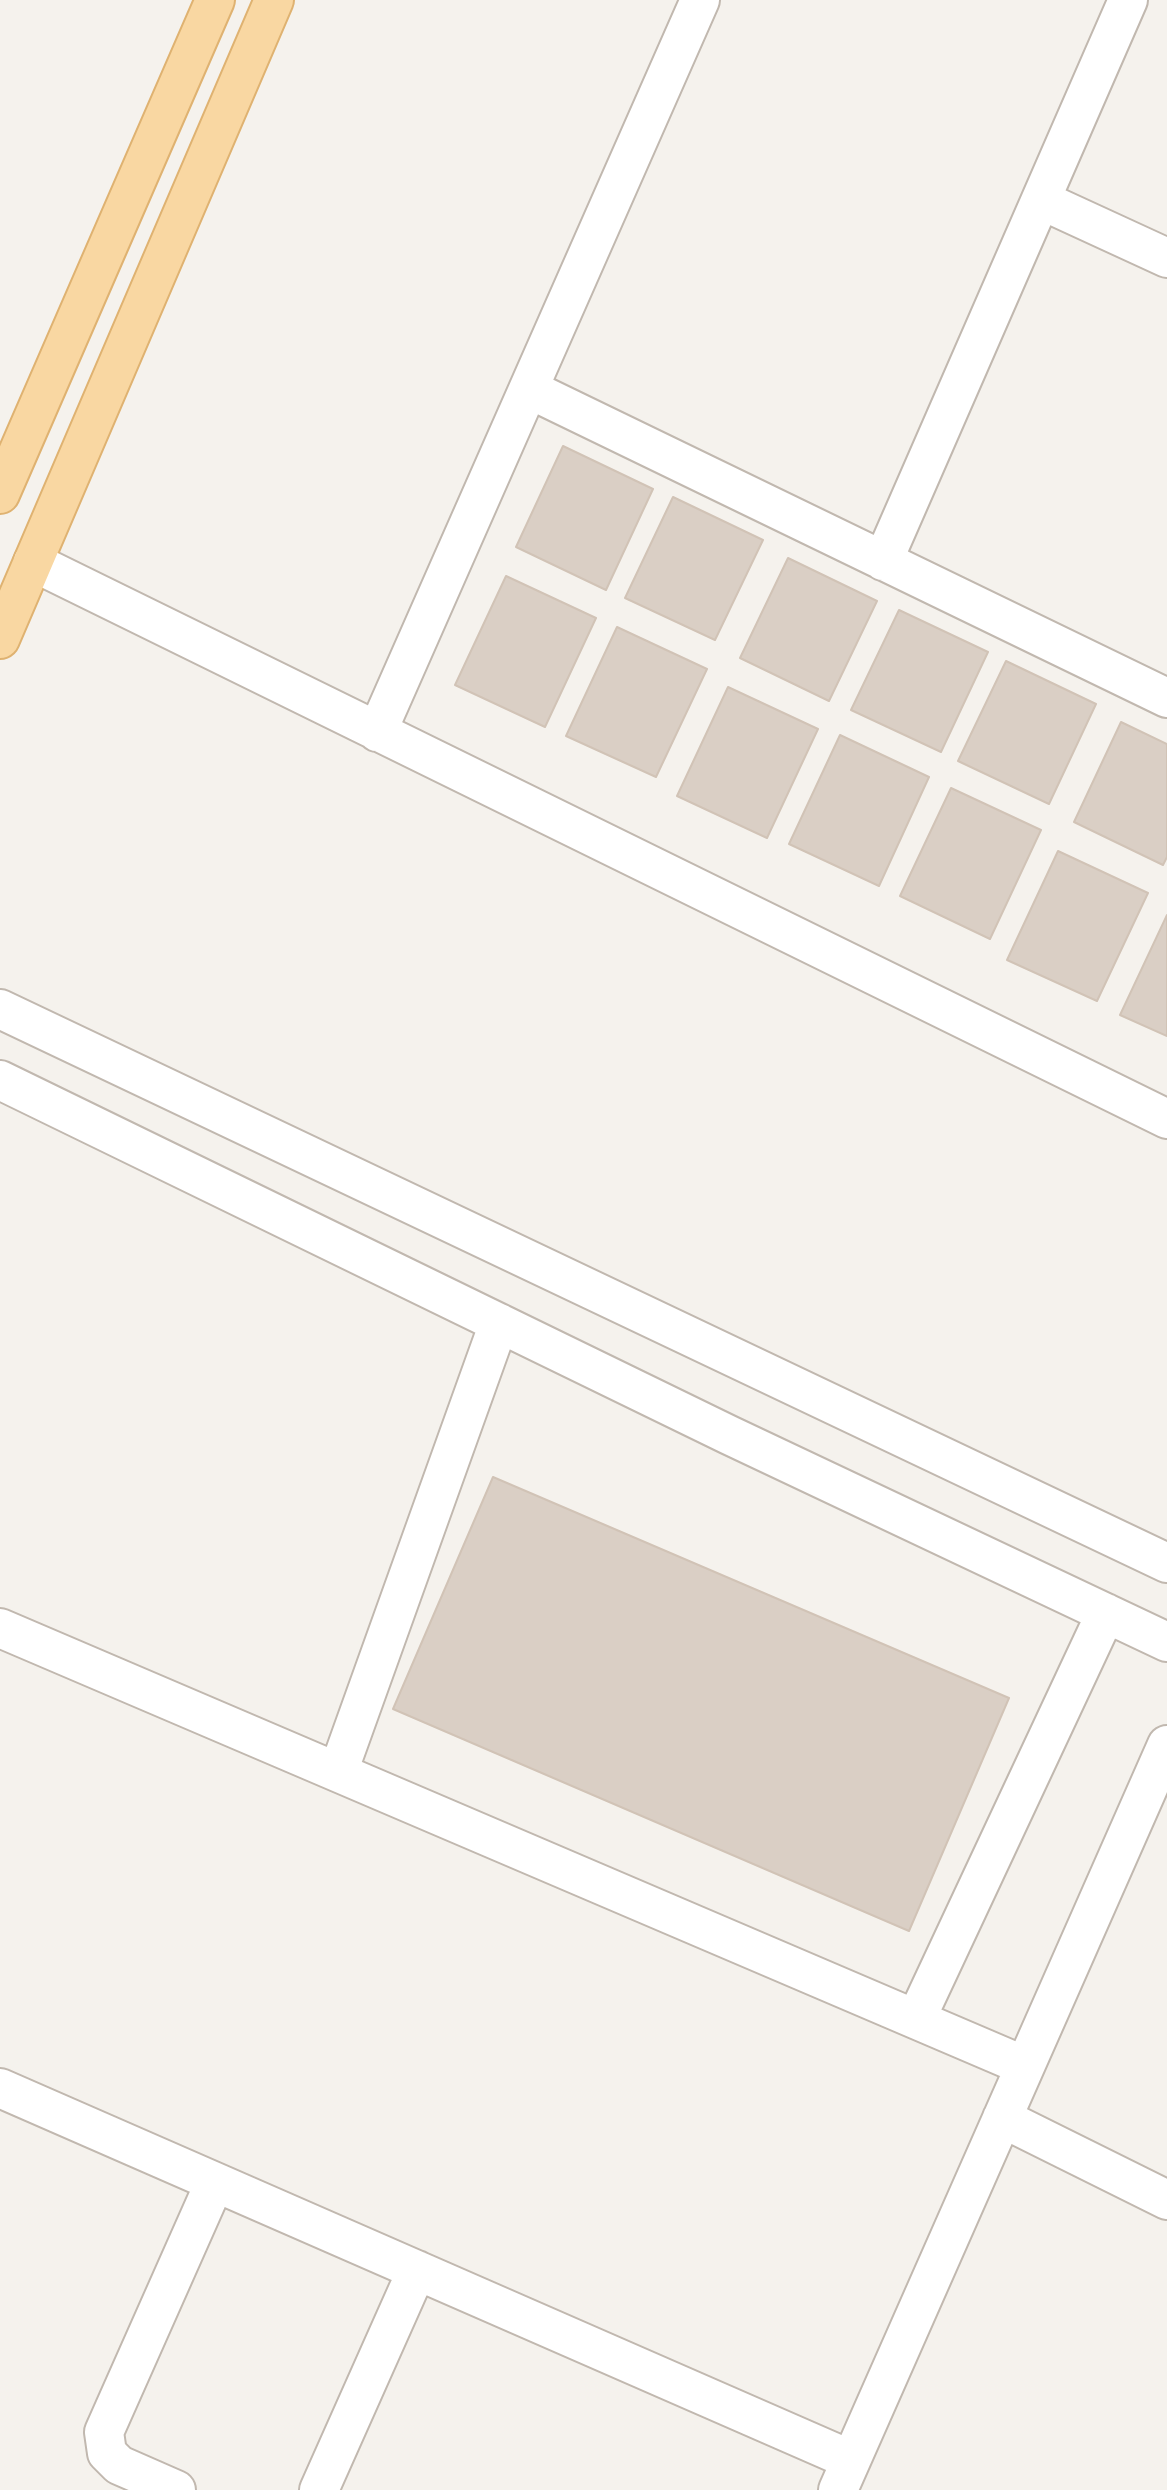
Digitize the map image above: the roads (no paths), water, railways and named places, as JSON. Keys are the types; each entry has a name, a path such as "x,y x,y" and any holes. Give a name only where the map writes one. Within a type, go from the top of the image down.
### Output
{"main road":[{"path":"0,494 215,0"},
{"path":"0,639 274,0"}],"street":[{"path":"377,732 700,0"},
{"path":"883,561 1128,0"},
{"path":"1041,200 1167,258"},
{"path":"529,389 1167,698"},
{"path":"33,562 1167,1119"},
{"path":"0,1009 1167,1563"},
{"path":"0,1080 729,1435 1167,1642"},
{"path":"338,1772 499,1323"},
{"path":"916,2019 1106,1613"},
{"path":"0,1628 1025,2066"},
{"path":"0,2088 416,2270 844,2475 1167,1745"},
{"path":"1002,2118 1167,2200"},
{"path":"176,2490 119,2465 107,2453 104,2432 215,2182"},
{"path":"319,2490 416,2270"}]}
